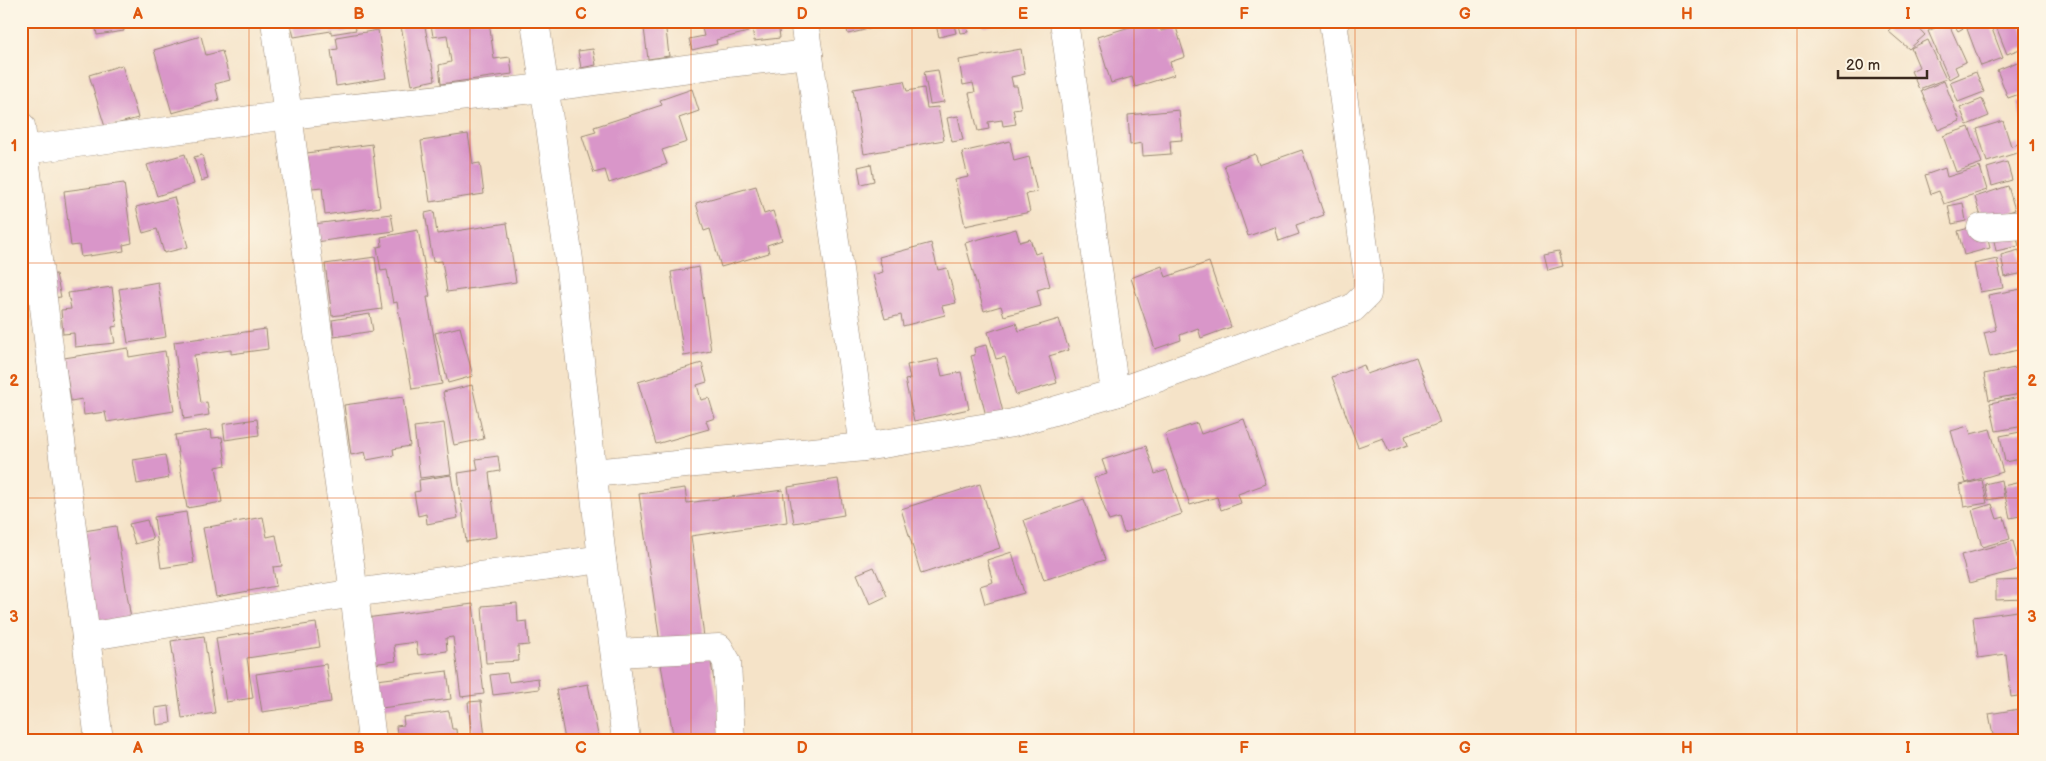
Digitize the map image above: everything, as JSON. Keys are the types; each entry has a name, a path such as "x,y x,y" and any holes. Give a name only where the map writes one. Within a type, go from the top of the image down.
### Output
{"street":[{"path":"275,21 354,593 372,740"},
{"path":"535,21 569,260 602,559 626,740"},
{"path":"804,21 864,447"},
{"path":"1064,21 1115,393"},
{"path":"592,473 864,447 1013,423 1115,393 1353,308 1367,294 1368,277 1333,21"},
{"path":"99,740 27,212 23,138 288,115 544,88 808,54"},
{"path":"1981,228 2025,225"},
{"path":"86,637 354,593 602,559"},
{"path":"615,653 719,648 727,662 731,740"}],"shaded area":[{"path":"21,695 26,740 21,740"}],"building":[{"path":"95,21 122,21 124,31 97,35"},
{"path":"290,21 354,21 356,30 331,34 331,31 294,37"},
{"path":"383,21 396,21 396,24 384,26"},
{"path":"400,21 424,21 435,80 412,85"},
{"path":"445,21 489,21 494,59 510,57 512,74 441,84 439,65 451,62 447,35 433,37 431,24"},
{"path":"643,21 665,21 669,56 648,59"},
{"path":"700,21 745,21 748,32 716,40 717,44 692,50 689,39 704,36"},
{"path":"845,21 898,21 898,22 848,34"},
{"path":"935,21 953,21 956,33 939,37"},
{"path":"958,21 970,21 966,23 968,32 961,33"},
{"path":"982,21 1005,21 1005,22 984,27"},
{"path":"1149,21 1158,21 1161,31 1176,27 1185,57 1170,62 1174,75 1135,87 1132,77 1111,83 1097,37"},
{"path":"1898,21 1912,21 1925,35 1909,49 1888,31"},
{"path":"1952,21 1976,21 1958,31"},
{"path":"1989,21 2003,58 1981,66 1967,29"},
{"path":"1994,21 2019,21 2025,37 2025,47 2007,54"},
{"path":"1948,22 1966,62 1955,67 1958,74 1949,79 1928,31"},
{"path":"778,23 780,38 754,41 752,26"},
{"path":"378,30 386,78 336,86 331,50 338,49 336,37"},
{"path":"201,36 206,55 222,51 230,80 215,84 219,100 172,113 154,50"},
{"path":"1928,40 1946,79 1919,89 1911,71 1919,67 1911,48"},
{"path":"593,49 596,65 581,68 578,51"},
{"path":"1021,49 1025,74 1011,77 1013,86 1017,86 1021,108 1013,109 1016,124 1003,126 1002,120 988,122 989,129 978,131 969,93 975,92 973,83 963,85 959,60"},
{"path":"2020,61 2025,73 2025,92 2008,98 1997,70"},
{"path":"122,65 138,118 105,127 89,75"},
{"path":"938,70 944,102 930,104 924,72"},
{"path":"1976,72 1984,92 1958,102 1950,82"},
{"path":"904,81 907,91 924,88 927,108 938,107 944,140 864,154 853,89"},
{"path":"1944,81 1960,121 1938,130 1921,91"},
{"path":"692,89 699,111 679,118 687,142 662,150 667,164 609,183 605,170 594,173 582,136 596,132 594,127 662,105 660,100"},
{"path":"1982,99 1989,116 1967,125 1960,108"},
{"path":"2025,100 2025,120 2022,121 2017,102"},
{"path":"1179,110 1182,140 1170,141 1171,154 1143,156 1142,143 1130,145 1128,115"},
{"path":"958,116 963,140 952,142 947,118"},
{"path":"2003,121 2011,146 2018,144 2020,152 1987,162 1977,129"},
{"path":"1969,127 1982,163 1956,172 1943,136"},
{"path":"468,134 473,164 480,163 484,194 430,202 421,141"},
{"path":"1010,141 1014,161 1029,157 1037,192 1026,194 1030,212 965,226 955,180 968,177 962,152"},
{"path":"372,144 380,207 325,215 322,187 312,188 307,153"},
{"path":"1302,150 1324,215 1296,225 1299,234 1279,241 1275,227 1248,236 1224,165 1255,154 1259,165"},
{"path":"185,154 194,184 157,196 147,165"},
{"path":"202,155 208,179 201,181 194,157"},
{"path":"2007,162 2012,180 1992,186 1987,168"},
{"path":"871,164 874,181 861,184 858,167"},
{"path":"1980,167 1987,190 1944,204 1939,191 1931,194 1925,175 1945,168 1947,177"},
{"path":"124,183 132,243 123,245 124,251 81,257 79,245 71,246 64,191"},
{"path":"756,186 764,214 773,211 782,240 767,245 769,253 721,267 710,229 704,231 696,203"},
{"path":"2008,186 2015,210 1982,220 1975,197"},
{"path":"174,197 188,247 164,253 157,229 143,233 136,207"},
{"path":"1963,203 1966,221 1952,224 1948,206"},
{"path":"434,211 437,234 507,223 516,282 447,292 442,261 433,262 425,213"},
{"path":"391,214 394,231 316,242 314,224"},
{"path":"2012,216 2019,246 1996,251 1990,220"},
{"path":"1984,224 1990,248 1964,255 1958,231"},
{"path":"1016,229 1020,242 1030,239 1035,254 1041,252 1050,286 1037,290 1041,306 1004,316 1001,306 984,311 965,243"},
{"path":"418,230 430,297 427,297 442,384 412,389 397,302 393,303 387,270 381,271 377,247 382,246 381,237"},
{"path":"931,243 938,270 947,268 956,303 942,306 945,315 903,326 901,315 885,319 873,275 883,272 879,257"},
{"path":"2019,250 2024,273 2005,277 2001,255"},
{"path":"1559,251 1563,266 1548,270 1544,254"},
{"path":"375,257 382,309 332,316 325,264"},
{"path":"1997,259 2003,288 1980,292 1974,264"},
{"path":"1209,262 1231,327 1201,338 1198,328 1180,335 1181,340 1155,349 1131,278 1162,266 1166,277"},
{"path":"699,267 711,351 684,356 671,272"},
{"path":"56,274 61,297 52,298 48,275"},
{"path":"158,282 166,337 128,343 119,289"},
{"path":"112,287 117,326 112,327 115,343 75,347 74,333 63,334 61,310 71,309 68,293"},
{"path":"2021,289 2025,308 2025,348 1990,357 1984,333 1996,330 1988,295"},
{"path":"370,314 373,331 334,337 332,320"},
{"path":"1059,319 1069,350 1049,356 1057,383 1016,395 1005,357 996,359 988,332 1016,323 1019,331"},
{"path":"460,327 473,376 448,383 435,333"},
{"path":"266,329 268,349 231,354 231,350 194,355 201,403 207,402 209,415 184,419 174,342"},
{"path":"986,345 1003,412 986,416 971,356 975,355 974,348"},
{"path":"128,348 129,357 165,351 174,411 107,422 105,412 84,415 82,399 71,401 64,358"},
{"path":"1416,357 1440,423 1405,436 1408,445 1389,452 1383,438 1358,447 1332,377 1364,365 1367,374"},
{"path":"938,359 942,376 961,372 969,409 914,421 905,380 910,379 907,365"},
{"path":"702,363 707,382 697,385 701,400 709,398 715,418 706,421 709,429 656,444 638,382"},
{"path":"2025,366 2025,393 1989,400 1984,374"},
{"path":"472,385 484,439 454,445 443,392"},
{"path":"2025,396 2024,426 1996,431 1990,403"},
{"path":"403,397 410,446 393,449 394,455 367,460 365,452 351,455 344,405"},
{"path":"257,419 259,435 225,440 223,424"},
{"path":"1244,419 1266,484 1238,494 1241,503 1221,510 1217,497 1190,505 1165,434 1197,423 1201,434"},
{"path":"444,423 451,474 420,478 414,427"},
{"path":"1968,426 1971,434 1990,429 2003,472 1966,483 1951,431"},
{"path":"211,430 212,438 222,437 226,465 216,467 222,502 187,508 175,435"},
{"path":"2025,431 2025,458 2005,462 2000,436"},
{"path":"1146,446 1155,474 1167,470 1182,514 1124,533 1119,518 1109,521 1094,478 1107,474 1102,460"},
{"path":"165,455 169,478 137,484 133,460"},
{"path":"498,456 500,471 489,473 497,537 466,542 458,473 478,470 476,459"},
{"path":"451,475 458,518 427,524 426,514 418,516 414,492 420,491 419,480"},
{"path":"838,479 844,515 794,523 788,487"},
{"path":"1982,480 1987,503 1964,507 1960,485"},
{"path":"2001,480 2004,497 1988,500 1985,484"},
{"path":"2025,481 2025,515 2010,518 2003,486"},
{"path":"980,484 1000,548 921,574 901,509"},
{"path":"685,488 687,503 783,490 787,522 691,536 704,637 660,643 639,494"},
{"path":"1084,499 1105,560 1044,580 1024,520"},
{"path":"1992,504 1997,519 2004,517 2010,539 1982,547 1972,510"},
{"path":"186,512 194,563 161,568 154,517"},
{"path":"263,517 267,537 276,535 282,566 273,567 276,586 216,597 203,528"},
{"path":"147,520 153,539 135,544 129,524"},
{"path":"116,526 131,619 92,625 77,532"},
{"path":"2013,541 2020,569 1969,583 1961,555"},
{"path":"1012,552 1024,593 985,604 980,586 993,582 987,560"},
{"path":"874,567 887,596 870,604 857,574"},
{"path":"2025,580 2025,599 1996,600 1996,581"},
{"path":"517,603 518,622 527,621 529,645 518,646 519,661 486,663 482,606"},
{"path":"473,604 484,694 461,697 453,637 446,638 447,651 418,655 416,642 394,645 396,661 372,664 366,618"},
{"path":"2025,610 2025,695 2011,697 2006,654 1978,658 1973,617"},
{"path":"316,623 320,647 247,658 253,698 226,702 216,638"},
{"path":"204,636 215,713 182,718 171,641"},
{"path":"710,657 724,740 674,740 661,665"},
{"path":"326,664 331,702 262,712 256,674"},
{"path":"447,671 451,699 381,708 377,680"},
{"path":"507,673 509,682 538,678 539,689 493,695 490,675"},
{"path":"588,684 599,740 565,740 556,690"},
{"path":"481,701 485,738 472,739 468,702"},
{"path":"169,706 171,723 157,725 155,708"},
{"path":"2025,708 2025,740 1994,740 1989,714"},
{"path":"449,711 452,729 456,729 457,740 398,740 396,726 404,725 403,717"},
{"path":"246,734 247,740 236,740 235,736"},
{"path":"517,735 518,740 497,740 497,739"}]}
